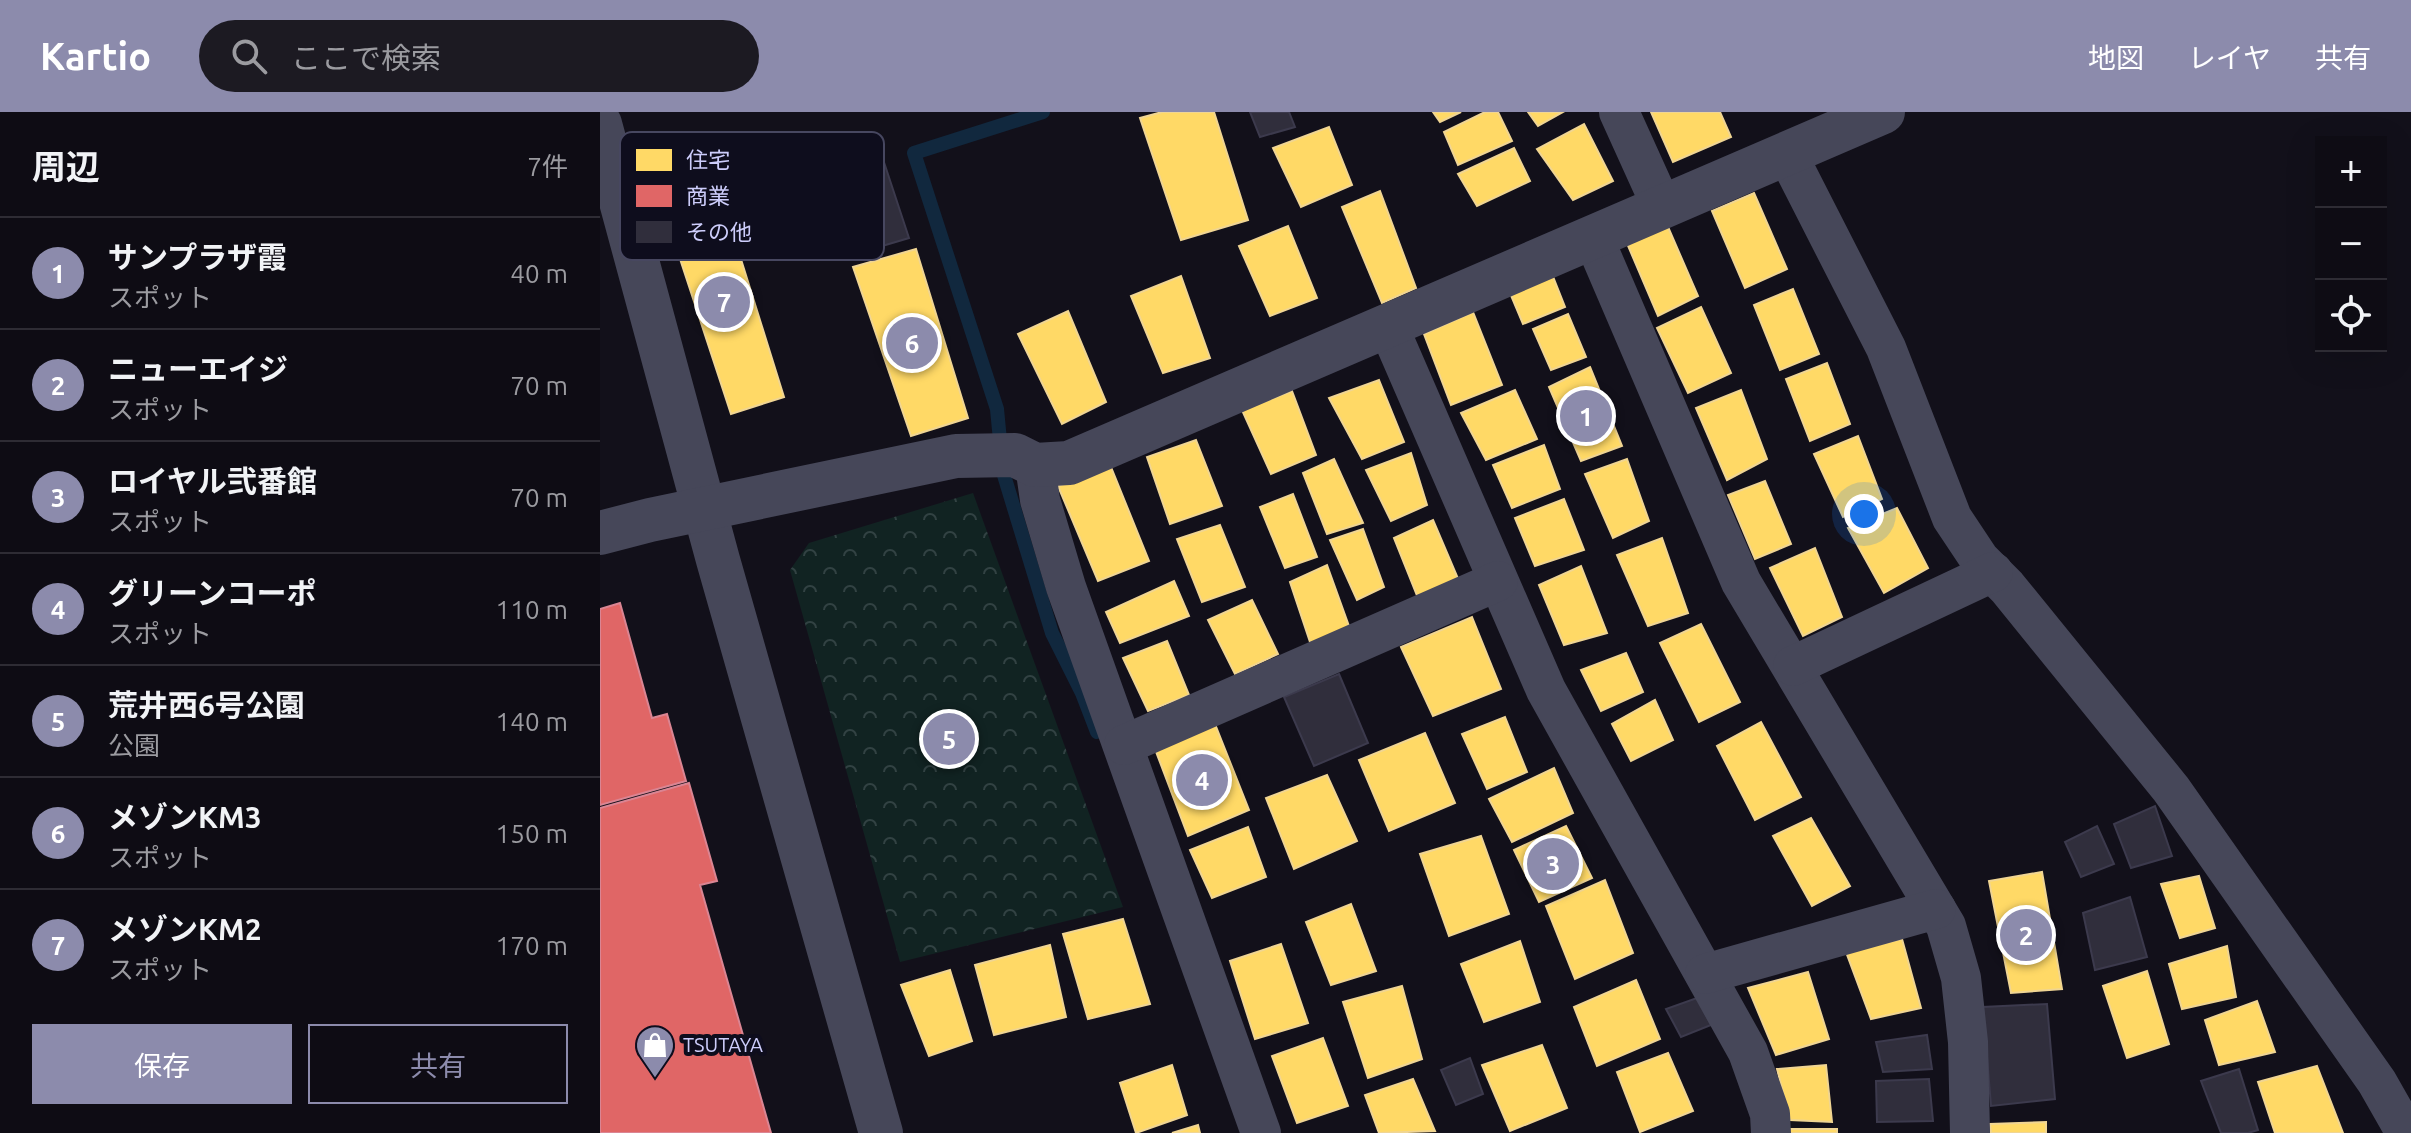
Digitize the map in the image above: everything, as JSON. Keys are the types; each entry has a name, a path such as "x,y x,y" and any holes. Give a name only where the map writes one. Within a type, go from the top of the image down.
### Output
{"street":[{"path":"1619,112 1662,207"},
{"path":"600,533 956,456 1069,463 1883,112"},
{"path":"600,124 620,197"},
{"path":"1787,154 1886,348 1952,518 1980,560 2171,789 2377,1082 2406,1133"},
{"path":"1593,237 1741,582 1946,926 1961,978 1968,1042 1970,1133"},
{"path":"637,260 881,1133"},
{"path":"1388,326 1546,690 1748,1052 1770,1114 1771,1133"},
{"path":"1011,458 1040,500 1066,587 1261,1133"},
{"path":"1793,666 1993,572"},
{"path":"1124,745 1498,581"},
{"path":"1705,974 1936,909"}],"green space":[{"path":"973,493 1123,907 900,962 790,570 809,543"}],"building: 住宅":[{"path":"1162,112 1214,112 1248,220 1181,240 1140,118"},
{"path":"1433,112 1461,112 1440,122"},
{"path":"1485,112 1498,112 1512,141 1458,165 1444,132"},
{"path":"1528,112 1563,112 1538,126"},
{"path":"1651,112 1720,112 1731,137 1673,162"},
{"path":"1584,124 1613,181 1573,200 1537,149"},
{"path":"1329,127 1352,185 1301,207 1273,148"},
{"path":"1514,148 1530,181 1477,206 1458,174"},
{"path":"1380,191 1416,288 1382,303 1342,207"},
{"path":"1754,193 1787,269 1745,288 1712,211"},
{"path":"1665,220 1698,296 1658,316 1626,241"},
{"path":"1288,226 1317,298 1270,316 1239,246"},
{"path":"916,249 968,418 911,436 853,267"},
{"path":"680,260 741,260 784,397 731,414"},
{"path":"1552,274 1565,307 1523,324 1510,293"},
{"path":"1181,276 1210,358 1163,373 1131,296"},
{"path":"1793,289 1819,354 1780,370 1754,305"},
{"path":"1701,307 1731,373 1688,393 1657,328"},
{"path":"1068,311 1106,402 1062,424 1018,334"},
{"path":"1473,312 1502,385 1451,405 1424,334"},
{"path":"1568,314 1586,357 1551,370 1533,329"},
{"path":"1827,363 1850,424 1810,441 1786,379"},
{"path":"1590,367 1622,446 1581,461 1549,387"},
{"path":"1379,380 1404,442 1362,459 1329,398"},
{"path":"1515,390 1537,439 1486,460 1461,413"},
{"path":"1741,390 1767,459 1727,480 1696,408"},
{"path":"1292,391 1316,455 1271,474 1242,410"},
{"path":"1858,436 1882,499 1843,517 1814,454"},
{"path":"1196,440 1222,506 1170,524 1147,457"},
{"path":"1544,445 1560,489 1512,508 1493,465"},
{"path":"1411,453 1427,505 1391,521 1366,470"},
{"path":"1334,459 1363,523 1327,534 1303,473"},
{"path":"1627,459 1649,521 1613,538 1585,474"},
{"path":"1111,467 1149,561 1098,581 1058,486"},
{"path":"1765,481 1791,544 1755,559 1728,495"},
{"path":"1293,494 1317,557 1285,568 1260,507"},
{"path":"1564,499 1584,550 1535,566 1515,518"},
{"path":"1897,508 1928,568 1884,593 1848,528"},
{"path":"1433,520 1459,581 1418,598 1394,538"},
{"path":"1220,525 1245,587 1202,602 1177,539"},
{"path":"1363,529 1384,587 1357,600 1330,540"},
{"path":"1662,538 1688,613 1648,626 1617,555"},
{"path":"1815,548 1842,617 1803,636 1770,568"},
{"path":"1327,565 1350,629 1311,645 1290,582"},
{"path":"1581,566 1607,633 1564,645 1539,585"},
{"path":"1174,581 1189,616 1120,643 1106,612"},
{"path":"1252,600 1278,654 1235,674 1208,620"},
{"path":"1472,617 1501,689 1433,716 1401,647"},
{"path":"1701,624 1740,702 1699,722 1660,643"},
{"path":"1167,641 1189,695 1148,711 1123,658"},
{"path":"1626,653 1643,692 1601,711 1581,670"},
{"path":"1655,700 1673,740 1631,761 1612,724"},
{"path":"1505,717 1527,772 1487,789 1462,734"},
{"path":"1761,722 1801,797 1755,820 1717,746"},
{"path":"1215,724 1249,810 1188,836 1155,749"},
{"path":"1425,733 1455,803 1389,831 1359,760"},
{"path":"1554,768 1573,813 1512,842 1489,799"},
{"path":"1327,775 1357,841 1294,869 1266,798"},
{"path":"1811,818 1850,886 1812,906 1773,836"},
{"path":"1566,826 1592,878 1539,902 1514,850"},
{"path":"1248,827 1266,877 1212,898 1190,850"},
{"path":"1481,836 1509,914 1449,936 1420,854"},
{"path":"2042,872 2062,989 2011,993 1989,881"},
{"path":"2199,876 2215,928 2180,938 2161,884"},
{"path":"1605,880 1633,953 1575,979 1546,906"},
{"path":"1351,904 1376,971 1331,985 1306,922"},
{"path":"1123,919 1150,1004 1088,1019 1063,934"},
{"path":"1902,939 1921,1008 1871,1019 1846,952"},
{"path":"1520,941 1540,1002 1484,1022 1461,964"},
{"path":"1281,944 1308,1023 1255,1039 1230,961"},
{"path":"1050,945 1066,1017 994,1035 975,965"},
{"path":"2227,946 2236,997 2182,1009 2169,964"},
{"path":"950,970 972,1041 929,1056 901,985"},
{"path":"2147,971 2169,1044 2127,1058 2103,986"},
{"path":"1808,972 1829,1039 1776,1055 1748,988"},
{"path":"1636,980 1660,1039 1597,1066 1574,1007"},
{"path":"1402,986 1422,1059 1368,1078 1343,1002"},
{"path":"2257,1001 2275,1052 2219,1065 2205,1020"},
{"path":"1323,1038 1348,1106 1297,1123 1272,1056"},
{"path":"1542,1045 1567,1108 1510,1131 1482,1065"},
{"path":"1668,1053 1693,1111 1640,1132 1617,1072"},
{"path":"1172,1065 1187,1115 1136,1133 1120,1083"},
{"path":"1826,1065 1832,1122 1790,1120 1777,1069"},
{"path":"2317,1066 2343,1133 2275,1133 2258,1082"},
{"path":"1413,1079 1435,1131 1379,1133 1365,1095"},
{"path":"2046,1122 2046,1133 1991,1133 1990,1124"},
{"path":"1198,1125 1200,1133 1172,1133"},
{"path":"1786,1129 1837,1129 1837,1133 1787,1133"}],"building: 商業":[{"path":"620,603 652,718 667,714 686,781 600,805 600,609"},
{"path":"689,783 717,881 700,885 771,1133 600,1133 600,808"}],"building: その他":[{"path":"1250,112 1289,112 1295,127 1260,137"},
{"path":"884,162 909,238 884,245"},
{"path":"1339,674 1368,743 1314,766 1284,697"},
{"path":"2155,806 2172,856 2131,868 2114,824"},
{"path":"2097,826 2114,864 2081,877 2065,842"},
{"path":"2130,897 2147,957 2095,970 2083,913"},
{"path":"1697,998 1711,1025 1681,1037 1666,1009"},
{"path":"2047,1004 2055,1099 1991,1106 1983,1007"},
{"path":"1927,1035 1932,1069 1883,1072 1876,1042"},
{"path":"1470,1058 1483,1094 1456,1105 1441,1070"},
{"path":"2239,1069 2258,1130 2221,1133 2201,1081"},
{"path":"1929,1079 1933,1121 1877,1122 1876,1081"}],"waterway":[{"path":"1043,112 914,153 997,409 1003,472 1052,633 1082,693 1097,732"}],"place":[{"name":"メゾンKM2","path":"724,302"},
{"name":"メゾンKM3","path":"912,343"},
{"name":"サンプラザ霞","path":"1586,416"},
{"name":"荒井西6号公園","path":"949,739"},
{"name":"グリーンコーポ","path":"1202,780"},
{"name":"ロイヤル弐番館","path":"1553,864"},
{"name":"ニューエイジ","path":"2026,935"},
{"name":"TSUTAYA","path":"655,1079"}]}
